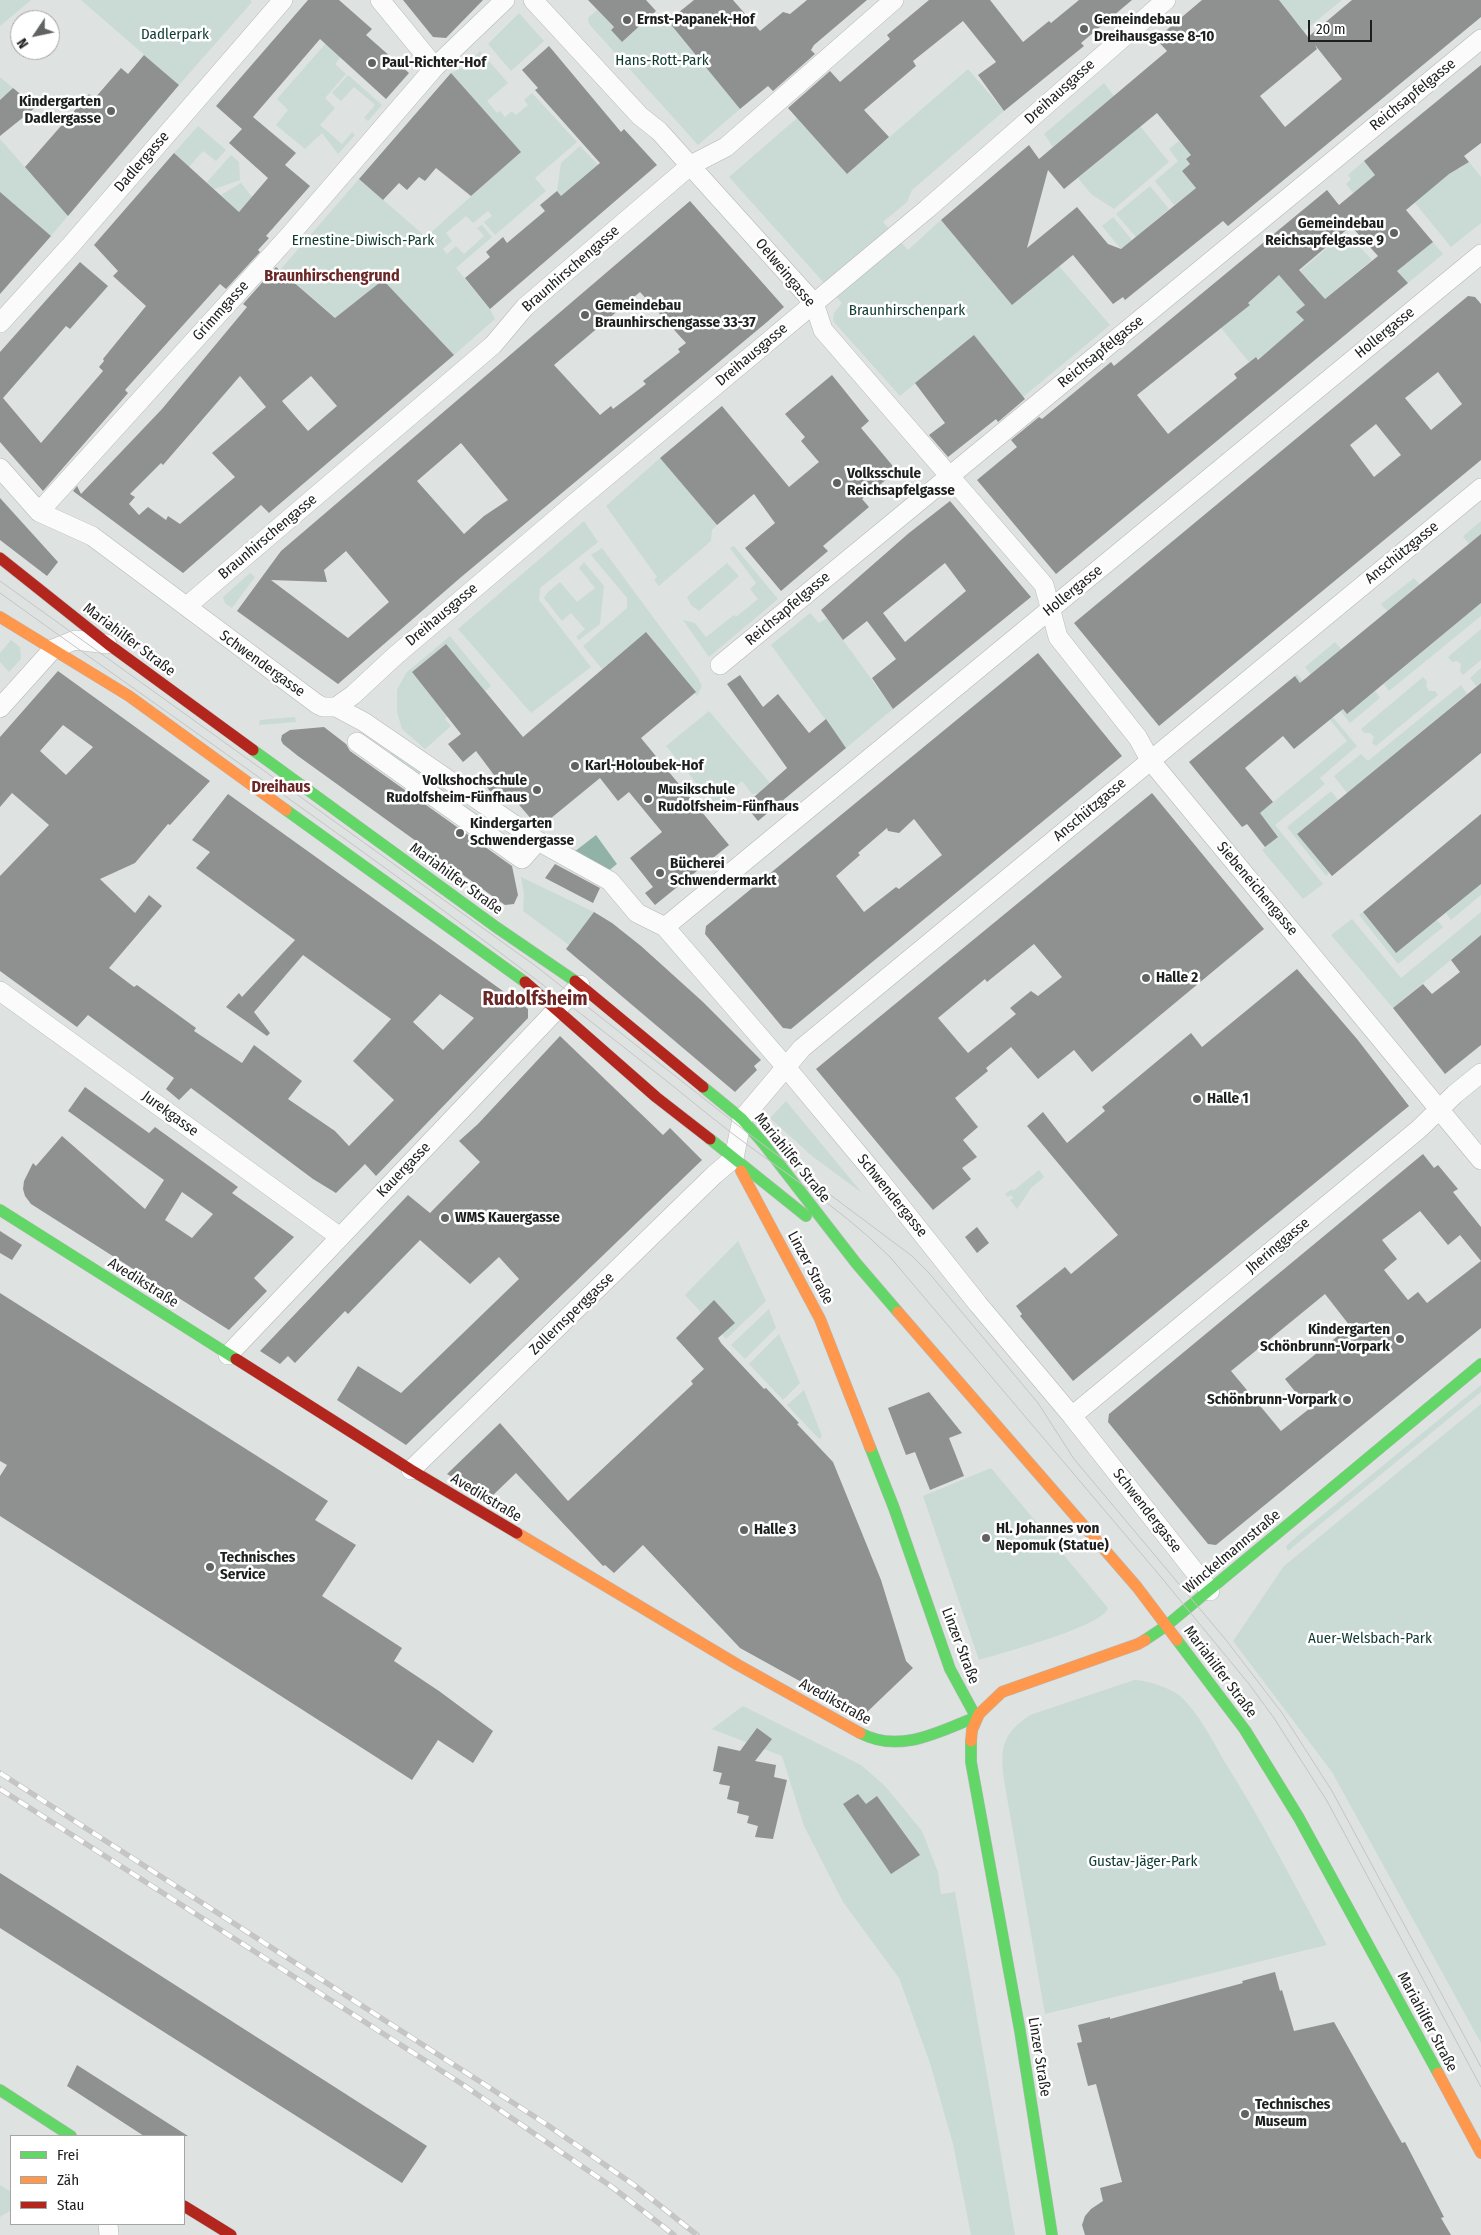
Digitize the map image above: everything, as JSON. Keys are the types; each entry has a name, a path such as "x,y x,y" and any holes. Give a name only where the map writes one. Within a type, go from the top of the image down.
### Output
{"street":[{"name":"Dadlergasse","path":"0,323 71,245 283,0"},
{"path":"380,0 435,67"},
{"name":"Grimmgasse","path":"39,512 289,236 435,67 505,0"},
{"name":"Oelweingasse","path":"533,0 640,116 659,131 691,165 814,303 823,330 1044,585 1050,609"},
{"name":"Braunhirschengasse","path":"187,606 493,345 525,307 691,165 726,147 894,0"},
{"name":"Dreihausgasse","path":"336,707 348,699 395,656 576,502 927,209 1166,0"},
{"name":"Reichsapfelgasse","path":"720,665 1481,39"},
{"name":"Hollergasse","path":"665,928 1050,609 1478,262"},
{"name":"Schwendergasse","path":"0,468 39,512 92,536 317,704 323,707 336,707 364,722 538,841 610,881 637,913 665,928 785,1066 1072,1416 1210,1591"},
{"name":"Anschützgasse","path":"734,1158 742,1119 802,1048 1481,488"},
{"name":"Mariahilfer Straße","path":"0,558 108,644 230,751 558,1010 610,1059 821,1228 856,1263"},
{"name":"Siebeneichengasse","path":"1050,609 1058,637 1138,738 1150,760 1481,1160"},
{"name":"Mariahilfer Straße","path":"0,617 129,696 230,751 353,822 580,985 742,1119 763,1142 856,1263 1137,1587 1245,1730 1299,1818 1481,2153"},
{"path":"0,708 53,649 75,640 108,644"},
{"path":"357,742 522,859 538,841"},
{"path":"340,839 353,822"},
{"name":"Kauergasse","path":"228,1355 580,985"},
{"name":"Jurekgasse","path":"0,990 340,1237"},
{"name":"Jheringgasse","path":"1072,1416 1419,1130 1481,1073"},
{"name":"Zollernsperggasse","path":"411,1470 707,1181 734,1158"},
{"name":"Linzer Straße","path":"734,1158 820,1319 894,1508 950,1668 976,1717 971,1733 971,1762 1020,2031 1052,2235"},
{"name":"Avedikstraße","path":"0,1210 411,1470 738,1665 868,1738 887,1744 904,1744 976,1717"},
{"name":"Winckelmannstraße","path":"976,1717 984,1706 1002,1692 1138,1644 1166,1626 1481,1364"},
{"path":"0,2090 69,2135"},
{"path":"185,2207 231,2235"}],"green space":[{"path":"0,0 31,0 19,10 10,10 10,18 0,26"},
{"name":"Dadlerpark","path":"81,0 250,0 252,2 179,85"},
{"path":"1279,0 1342,0 1304,31"},
{"name":"Hans-Rott-Park","path":"597,10 614,27 611,30 622,42 653,14 662,26 668,21 740,109 698,145 589,24 588,18"},
{"path":"519,13 544,41 511,71 488,44"},
{"path":"327,42 342,55 335,64 346,74 325,98 335,108 320,125 342,144 352,132 355,135 338,154 322,133 305,149 276,125 288,110 277,99"},
{"name":"Ernestine-Diwisch-Park","path":"480,51 508,83 487,101 497,113 500,111 505,117 512,111 516,115 528,105 524,100 532,93 577,142 535,178 546,191 495,235 484,222 492,216 488,211 473,223 466,216 446,233 452,241 443,249 447,254 456,246 464,254 484,236 477,228 482,225 492,237 456,268 490,309 495,319 454,355 383,280 337,319 280,270 359,179 426,237 520,152 451,73 462,68"},
{"name":"Braunhirschenpark","path":"968,69 1004,111 912,190 907,202 883,222 908,250 941,220 1012,305 1059,266 1110,325 1023,397 974,335 900,396 833,321 834,313 842,303 729,177 797,118 847,174"},
{"path":"348,75 382,105 368,121 364,118 375,105 354,87 341,101 332,93"},
{"path":"0,77 13,88 0,100"},
{"path":"1104,83 1114,96 1053,147 1044,134"},
{"path":"198,126 226,150 216,161 203,151 189,167 174,153"},
{"path":"1140,126 1169,162 1114,209 1091,194 1078,178"},
{"path":"0,139 46,191 71,212 51,236 0,193"},
{"path":"1179,141 1191,155 1186,159 1190,164 1182,171 1196,188 1174,205 1155,181 1178,161 1169,149"},
{"path":"580,146 600,167 561,196 557,191 561,163"},
{"path":"231,155 239,162 240,180 214,189 207,182"},
{"path":"1364,161 1375,175 1353,193 1346,184 1351,179 1348,175"},
{"path":"1469,162 1481,177 1481,223 1451,247 1415,203 1446,169 1450,174 1456,166 1459,169"},
{"path":"241,183 252,197 239,212 221,195"},
{"path":"1150,186 1169,209 1136,237 1116,214"},
{"path":"1113,217 1132,240 1121,249 1102,226"},
{"path":"1346,232 1372,260 1326,298 1329,301 1308,303 1297,311 1304,321 1260,361 1256,357 1249,362 1221,328 1250,305 1245,299 1266,287 1262,283 1276,271 1297,295 1312,283 1300,271"},
{"path":"1433,242 1443,254 1408,283 1397,271"},
{"path":"660,458 717,525 712,530 711,541 659,586 654,580 657,577 606,506"},
{"path":"584,521 598,542 540,588 539,600 591,667 531,713 458,629"},
{"path":"1481,521 1481,535 1469,544 1463,536"},
{"path":"734,546 778,599 709,657 683,620 695,623 706,637 734,615 736,617 758,599 750,589 756,583 730,548"},
{"path":"602,548 698,678 702,686 697,696 646,633 602,669 583,646 627,608 627,598 591,555"},
{"path":"584,562 604,586 600,624 579,640 576,637 585,629 571,613 562,621 544,598 560,582 577,602 595,588 579,568"},
{"path":"727,563 739,576 699,611 691,605 687,597"},
{"path":"250,573 255,577 232,608 225,603 223,597"},
{"path":"1414,578 1420,585 1387,611 1381,604"},
{"path":"1481,603 1481,616 1389,691 1384,684"},
{"path":"810,613 819,623 827,618 893,709 846,748 771,645"},
{"path":"1481,629 1481,660 1463,675 1460,671 1461,664 1457,661 1452,662 1448,657"},
{"path":"450,636 491,686 485,691 446,644 412,672 447,716 445,719 451,726 425,749 402,729 397,712 397,690 406,673"},
{"path":"11,640 20,647 21,659 9,672 0,662 0,653"},
{"path":"1335,642 1341,649 1347,713 1375,691 1380,698 1350,723 1305,667"},
{"path":"1481,668 1481,683 1476,686 1470,678"},
{"path":"1297,674 1357,746 1320,778 1325,784 1275,825 1323,884 1303,899 1262,850 1278,836 1260,813 1347,741 1295,676"},
{"path":"1423,677 1427,681 1426,686 1429,691 1435,691 1438,695 1376,746 1372,743 1374,737 1370,733 1364,733 1361,729"},
{"path":"1461,685 1467,694 1347,793 1334,776 1361,754 1368,761"},
{"path":"709,711 770,783 759,793 752,794 742,781 725,796 733,805 728,809 711,801 666,746"},
{"path":"295,717 296,722 259,725 260,720"},
{"path":"392,752 479,815 476,819 389,756"},
{"path":"1331,791 1338,800 1297,834 1329,873 1326,876 1287,827"},
{"path":"521,877 594,912 569,945 523,911 524,894"},
{"path":"1481,884 1481,895 1451,920 1446,913"},
{"path":"1363,912 1396,953 1437,920 1443,927 1398,964 1359,915"},
{"path":"1481,912 1481,935 1393,1008 1331,935 1352,919 1401,978"},
{"path":"786,1101 862,1193 812,1156 770,1118"},
{"path":"1039,1170 1044,1177 1031,1188 1017,1209 1010,1200 1013,1198 1011,1195 1008,1197 1005,1194 1012,1189 1013,1191"},
{"path":"738,1241 766,1301 726,1339 685,1295"},
{"path":"769,1309 776,1328 745,1359 731,1345"},
{"path":"779,1334 800,1383 783,1400 749,1364"},
{"path":"1481,1385 1481,1392 1288,1551 1286,1546 1302,1532"},
{"path":"804,1390 822,1436 819,1439 787,1405"},
{"name":"Auer-Welsbach-Park","path":"1481,1404 1481,2043 1332,1772 1233,1641 1284,1566"},
{"path":"991,1468 1108,1608 1102,1615 1070,1631 979,1660 923,1496"},
{"name":"Gustav-Jäger-Park","path":"1134,1680 1145,1681 1171,1690 1186,1702 1198,1717 1264,1828 1327,1945 1045,2014 1004,1780 1003,1750 1008,1735 1030,1715"},
{"path":"743,1706 861,1765 885,1786 922,1831 938,1872 941,1894 955,1892 1015,2235 971,2235 953,2144 930,2063 899,1978 843,1902 804,1826 782,1756 712,1729"},
{"path":"0,2185 10,2191 10,2211 0,2217"}],"shaded area":[{"path":"596,835 617,864 607,872 574,852"}],"building":[{"path":"308,0 339,0 372,29 366,35 409,73 386,99 320,39 253,117 296,153 285,165 310,186 266,236 269,238 258,250 260,252 226,289 220,284 125,390 128,393 43,491 0,442 0,352 80,262 108,286 70,329 66,326 3,398 41,443 103,371 99,367 104,361 103,359 146,306 113,276 118,271 94,245 174,153 239,212 268,178 229,143 242,129 216,106"},
{"path":"403,0 483,0 446,38 433,37"},
{"name":"Ernst-Papanek-Hof","path":"588,0 646,0 656,11 622,42 611,30 614,27"},
{"path":"694,0 733,0 760,31 783,12 790,14 807,0 867,0 814,45 811,50 815,54 773,91 768,86 740,109 668,21"},
{"path":"929,0 990,0 1023,42 1049,21 1051,23 1079,0 1132,0 1081,43 1084,46 1004,111 978,75 996,62 963,21 913,61 916,66 864,110 889,137 847,174 788,108 830,71 840,82 890,39 887,35"},
{"path":"1202,0 1279,0 1308,37 1352,0 1481,0 1481,17 1228,226 1223,221 1125,300 1123,297 1113,304 1073,255 1012,305 941,220 1029,145 1039,159 1167,51 1156,39","holes":["1315,45 1342,79 1285,127 1260,96 1317,49","1157,113 1191,155 1186,159 1190,164 1182,171 1196,188 1121,249 1108,244 1077,207 1027,248 1048,170 1064,189"]},
{"path":"549,46 621,132 624,129 657,165 490,309 465,278 490,257 486,252 503,237 507,243 545,211 540,205 557,191 561,196 600,163 535,90 538,88 522,70"},
{"path":"144,55 179,85 68,216 25,167 89,94 94,99 121,68 128,74"},
{"path":"1481,65 1481,143 1464,156 1469,162 1449,174 1406,210 1433,242 1397,271 1408,283 1056,574 977,480 1017,447 1011,440 1039,417 1042,419 1111,362 1114,366 1327,190 1339,205 1375,175 1364,161","holes":["1351,226 1378,256 1325,299 1299,270","1279,275 1305,305 1296,312 1304,320 1258,360 1256,357 1234,374 1237,378 1168,434 1137,395 1250,305 1248,303"]},
{"path":"451,73 521,152 471,196 436,168 425,181 419,177 407,190 399,183 383,200 359,179"},
{"path":"13,88 36,107 0,136 0,100"},
{"path":"0,192 51,236 0,294"},
{"path":"690,201 784,307 460,578 338,684 237,611 281,551","holes":["640,292 686,343 678,349 680,352 643,381 646,384 613,409 611,406 600,415 554,365","461,443 508,500 484,516 464,534 417,481","346,551 389,602 348,638 271,580 327,582 324,570"]},
{"path":"276,267 335,318 383,280 454,355 269,513 261,505 183,573 73,491 77,486 81,494 162,409 247,307 243,304","holes":["240,376 266,407 212,453 235,477 180,524 168,516 166,520 148,507 139,515 129,504 135,497 130,494 161,463 163,465","311,376 337,406 308,431 282,401"]},
{"path":"1468,296 1475,297 1481,304 1481,460 1159,726 1074,623","holes":["1438,372 1462,404 1431,430 1405,398","1376,424 1401,455 1374,477 1350,445"]},
{"path":"974,335 1025,399 998,422 996,419 948,457 929,435 945,423 915,383"},
{"name":"Volksschule Reichsapfelgasse","path":"832,375 869,421 861,428 897,471 862,499 869,507 823,546 828,551 781,591 745,548 775,523 754,494 717,525 660,458 722,406 789,487 819,462 801,441 805,437 785,414"},
{"path":"0,498 58,562 47,576 0,540"},
{"path":"950,501 1031,597 893,709 872,678 896,659 867,621 843,640 821,610 909,533","holes":["945,563 966,591 905,642 883,613"]},
{"path":"1481,534 1481,603 1347,714 1343,709 1294,749 1283,736 1245,768 1273,802 1260,813 1278,837 1265,847 1247,824 1242,827 1189,762 1295,676 1300,683"},
{"name":"Karl-Holoubek-Hof","path":"646,632 696,692 641,738 729,845 655,905 645,893 653,887 630,858 662,832 629,792 618,801 600,778 539,828 508,792 498,800 494,797 487,787 497,779 476,751 463,762 448,744 461,734 412,672 446,644 523,737"},
{"path":"1038,653 1122,756 791,1029 783,1028 705,934 706,926","holes":["914,819 942,855 899,889 896,887 864,912 836,876 860,855 858,853 887,828 888,831 899,833"]},
{"path":"58,671 210,781 170,825 168,824 135,863 100,879 135,913 149,895 162,906 109,968 134,987 137,985 196,1028 194,1031 242,1063 254,1045 302,1081 288,1099 335,1131 349,1146 394,1100 353,1061 391,1019 303,955 254,1012 270,1033 267,1036 226,1007 239,993 242,997 295,940 196,868 210,852 192,840 228,794 528,1009 528,1018 376,1176 365,1164 336,1193 313,1179 191,1088 179,1100 166,1089 174,1078 88,1015 77,1027 0,971 0,876 49,825 12,793 0,807 0,737","holes":["63,725 93,747 66,775 40,751","440,994 474,1018 443,1050 413,1022"]},
{"path":"740,675 763,707 778,694 809,733 826,719 846,748 758,821 745,805 787,768 727,684"},
{"path":"1481,683 1481,753 1332,876 1297,834"},
{"path":"324,727 346,744 350,751 512,866 518,895 514,904 505,905 495,898 298,756 283,744 281,740 282,735 290,730"},
{"path":"1152,793 1264,929 1092,1072 1074,1050 1038,1079 1011,1047 986,1068 988,1071 955,1098 978,1127 963,1140 977,1157 962,1168 971,1179 933,1210 816,1069","holes":["1034,944 1062,977 1038,996 1031,991 1010,1008 1016,1014 968,1053 938,1018 985,979 987,982"]},
{"path":"1481,814 1481,884 1396,953 1363,912"},
{"path":"555,864 600,888 593,903 545,878"},
{"path":"594,912 612,923 641,946 703,1002 761,1060 754,1066 757,1070 735,1092 566,949"},
{"path":"1481,935 1481,1045 1445,1074 1393,1008 1423,984 1432,994 1460,972 1451,960"},
{"path":"1297,969 1357,1039 1409,1106 1073,1381 1020,1316 1022,1314 1016,1306 1065,1267 1071,1274 1118,1235 1027,1126 1043,1112 1067,1143 1105,1111 1102,1107 1191,1033 1202,1047"},
{"path":"560,1036 663,1135 670,1128 702,1160 406,1445 337,1400 358,1366 401,1393 519,1279 499,1257 470,1284 420,1240 348,1314 345,1311 295,1363 288,1356 280,1364 260,1351 408,1195 430,1213 480,1162 459,1141 478,1124"},
{"path":"85,1087 149,1133 155,1127 238,1187 232,1193 294,1237 254,1278 267,1291 229,1330 31,1204 25,1196 23,1189 24,1181 33,1163 36,1166 62,1136 145,1209 164,1180 68,1111","holes":["182,1192 213,1214 192,1238 165,1220"]},
{"path":"1423,1154 1434,1168 1438,1165 1458,1189 1453,1192 1481,1227 1481,1261 1481,1328 1216,1545 1208,1544 1108,1422 1109,1414","holes":["1420,1211 1448,1245 1460,1235 1481,1261 1427,1303 1418,1292 1408,1300 1384,1270 1397,1259 1382,1240","1325,1294 1350,1326 1285,1379 1309,1409 1281,1431 1231,1371"]},
{"path":"977,1227 989,1243 977,1253 965,1237"},
{"path":"0,1231 22,1245 12,1260 0,1253"},
{"name":"Technisches Service","path":"0,1293 328,1501 315,1520 356,1545 322,1596 402,1648 394,1661 493,1731 473,1763 438,1740 412,1780 0,1516 0,1476 7,1465 0,1461"},
{"name":"Halle 3","path":"714,1300 735,1323 718,1338 721,1343 799,1423 797,1424 833,1462 881,1580 906,1661 913,1668 865,1714 854,1711 740,1648 643,1545 614,1573 605,1565 603,1566 516,1473 490,1498 447,1474 500,1423 568,1501 693,1384 691,1381 704,1369 676,1338"},
{"path":"929,1392 962,1433 949,1438 964,1476 930,1490 915,1452 906,1455 888,1408"},
{"path":"757,1728 772,1739 755,1761 776,1765 774,1777 787,1780 773,1839 755,1837 758,1826 747,1823 749,1816 737,1813 739,1802 727,1799 730,1786 719,1784 722,1773 713,1771 718,1746 740,1751"},
{"path":"858,1794 866,1804 877,1796 920,1855 891,1874 843,1804"},
{"path":"0,1873 427,2146 402,2183 0,1928"},
{"name":"Technisches Museum","path":"1275,1972 1294,2031 1334,2022 1402,2143 1405,2142 1444,2217 1441,2218 1451,2235 1085,2235 1082,2225 1085,2216 1091,2209 1103,2201 1100,2188 1122,2182 1096,2084 1088,2086 1077,2043 1082,2042 1078,2025 1110,2017 1110,2019 1243,1983 1242,1981"},
{"path":"77,2065 188,2136 142,2135 67,2086"}],"tram line":[{"path":"0,581 537,967 745,1131 912,1256 929,1273 1038,1403 1074,1459 1226,1640 1282,1713 1332,1791 1481,2067"},
{"path":"0,593 448,914 624,1047 732,1134 825,1201 890,1257 1156,1571 1249,1684 1274,1718 1327,1801 1481,2087"}],"railway":[{"path":"0,1773 546,2124 634,2185 697,2235"},
{"path":"0,1789 462,2084 612,2187 674,2235"}],"traffic: fast":[{"path":"253,750 496,927 575,981"},
{"path":"286,810 525,982"},
{"path":"703,1087 742,1119 763,1143 856,1263 898,1312"},
{"path":"710,1139 806,1216"},
{"path":"0,1210 236,1359"},
{"path":"1145,1640 1166,1626 1481,1364"},
{"path":"870,1447 894,1508 950,1669 976,1717"},
{"path":"1177,1640 1245,1730 1299,1818 1438,2073"},
{"path":"860,1733 875,1739 904,1741 933,1734 976,1717"},
{"path":"971,1741 971,1762 1020,2031 1052,2235"},
{"path":"0,2090 69,2135"}],"traffic: slow":[{"path":"0,617 129,696 286,810"},
{"path":"741,1171 820,1319 870,1447"},
{"path":"898,1312 1137,1587 1177,1640"},
{"path":"517,1533 738,1665 860,1733"},
{"path":"971,1741 972,1730 979,1714 1002,1692 1145,1640"},
{"path":"1438,2073 1481,2153"}],"traffic: jam":[{"path":"0,558 108,644 253,750"},
{"path":"575,981 703,1087"},
{"path":"525,982 656,1097 710,1139"},
{"path":"236,1359 411,1470 517,1533"},
{"path":"185,2207 231,2235"}],"place":[{"name":"Ernst-Papanek-Hof","path":"627,20"},
{"name":"Gemeindebau Dreihausgasse 8-10","path":"1084,29"},
{"name":"Paul-Richter-Hof","path":"372,63"},
{"name":"Kindergarten Dadlergasse","path":"111,111"},
{"name":"Gemeindebau Reichsapfelgasse 9","path":"1394,233"},
{"name":"Gemeindebau Braunhirschengasse 33-37","path":"585,315"},
{"name":"Volksschule Reichsapfelgasse","path":"837,483"},
{"name":"Karl-Holoubek-Hof","path":"575,766"},
{"name":"Volkshochschule Rudolfsheim-Fünfhaus","path":"537,790"},
{"name":"Musikschule Rudolfsheim-Fünfhaus","path":"648,799"},
{"name":"Kindergarten Schwendergasse","path":"460,833"},
{"name":"Bücherei Schwendermarkt","path":"660,873"},
{"name":"Halle 2","path":"1146,978"},
{"name":"Halle 1","path":"1197,1099"},
{"name":"WMS Kauergasse","path":"445,1218"},
{"name":"Kindergarten Schönbrunn-Vorpark","path":"1400,1339"},
{"name":"Schönbrunn-Vorpark","path":"1347,1400"},
{"name":"Halle 3","path":"744,1530"},
{"name":"Hl. Johannes von Nepomuk (Statue)","path":"986,1538"},
{"name":"Technisches Service","path":"210,1567"},
{"name":"Technisches Museum","path":"1245,2114"}],"district":[{"name":"Braunhirschengrund","path":"332,277"},
{"name":"Dreihaus","path":"281,788"},
{"name":"Rudolfsheim","path":"535,999"}]}
